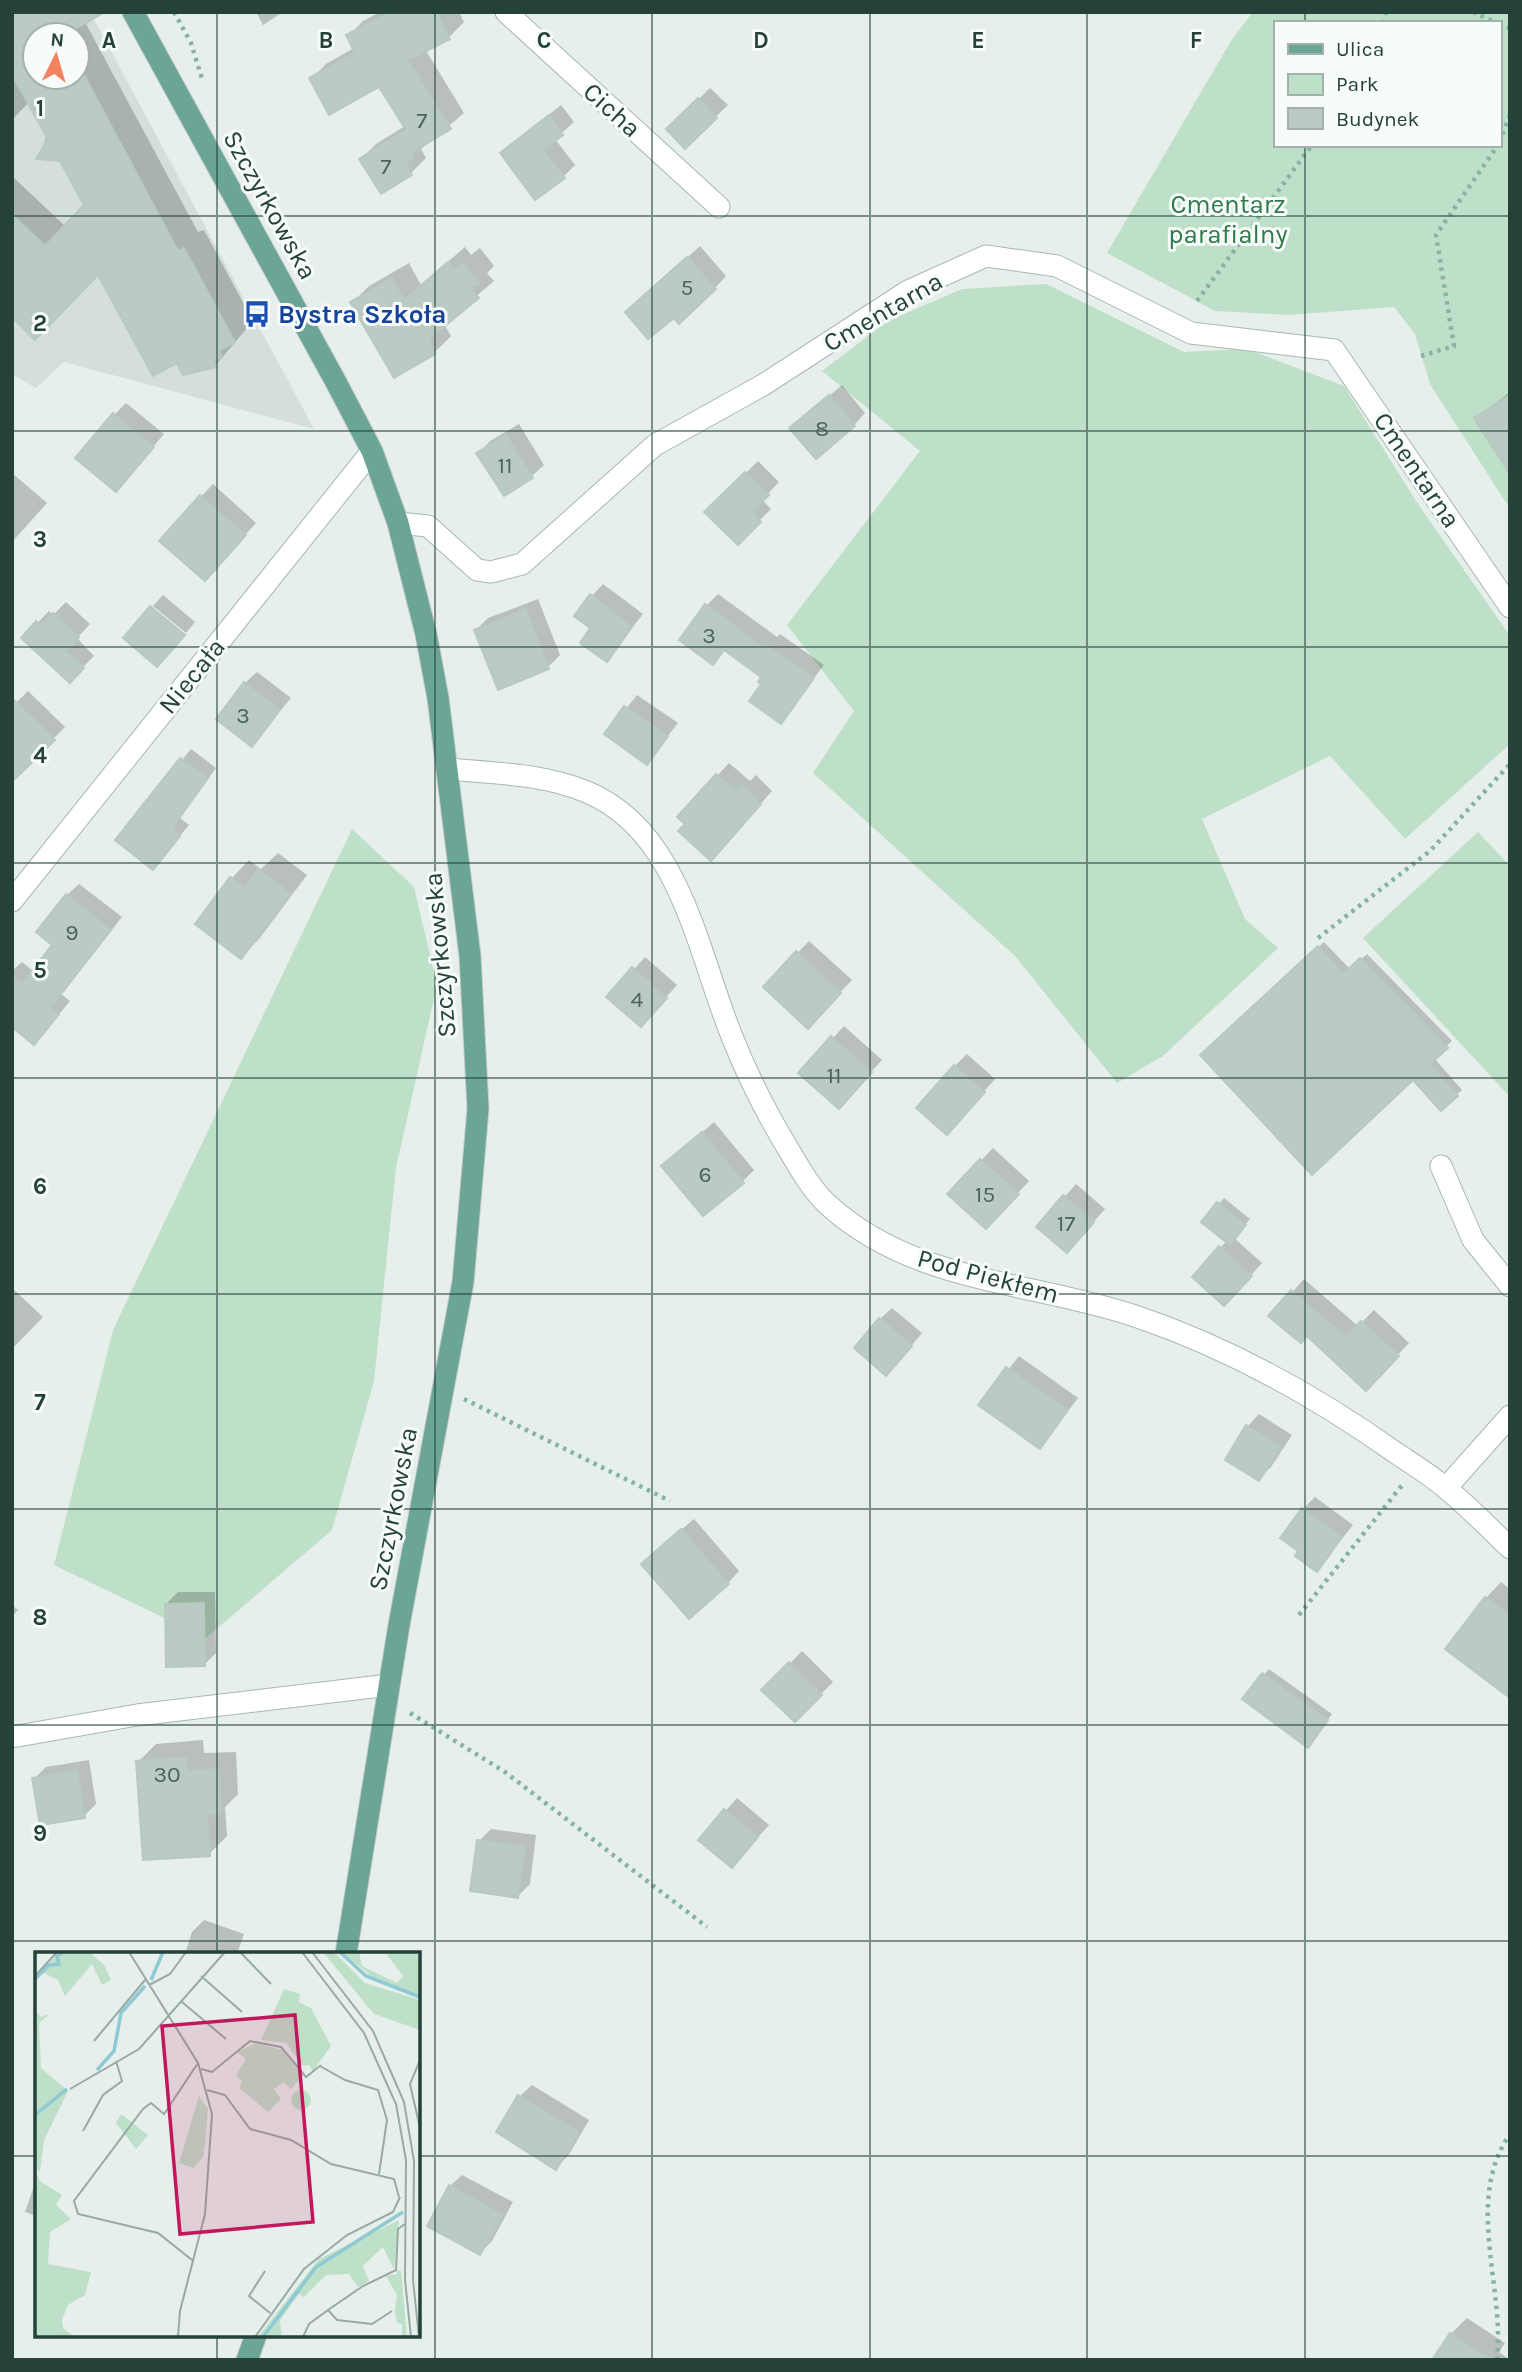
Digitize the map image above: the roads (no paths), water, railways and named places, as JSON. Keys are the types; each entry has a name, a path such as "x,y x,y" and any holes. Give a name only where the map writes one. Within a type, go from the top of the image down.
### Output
{"main road":[{"name":"Szczyrkowska","path":"133,12 372,451 398,523 426,634 448,769 470,956 478,1109 470,1229 444,1391 388,1692 346,1952"},
{"path":"247,2360 255,2337"}],"street":[{"name":"Cicha","path":"506,12 719,207"},
{"name":"Cmentarna","path":"398,523 428,526 477,570 491,572 522,564 655,445 763,385 908,291 986,256 1057,266 1191,333 1334,350 1510,607"},
{"name":"Niecała","path":"12,901 372,451"},
{"name":"Pod Piekłem","path":"448,769 522,775 590,793 621,811 649,841 673,880 732,1037 765,1110 797,1164 825,1202 858,1228 932,1266 1134,1316 1203,1344 1350,1421 1447,1488 1510,1548"},
{"path":"1441,1166 1473,1240 1510,1286"},
{"path":"1447,1488 1510,1416"},
{"path":"12,1737 137,1715 388,1692"}],"place":[{"name":"Bystra Szkoła","path":"257,314"}],"park label":[{"name":"Cmentarz parafialny","path":"1228,218"}]}
